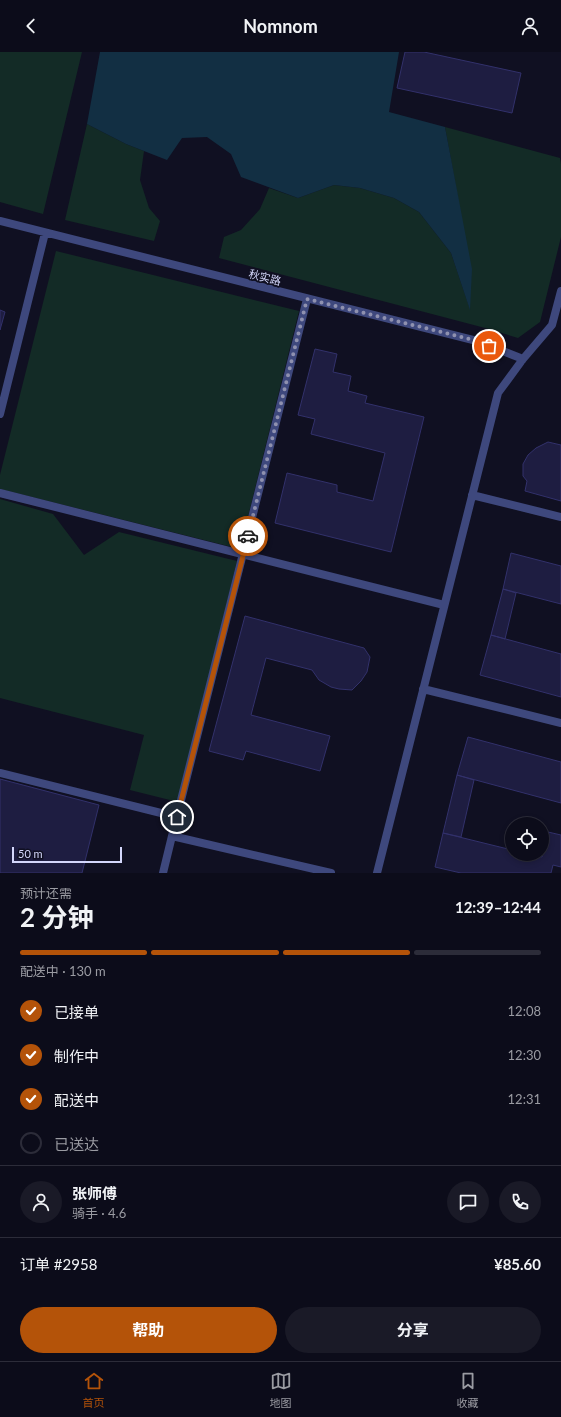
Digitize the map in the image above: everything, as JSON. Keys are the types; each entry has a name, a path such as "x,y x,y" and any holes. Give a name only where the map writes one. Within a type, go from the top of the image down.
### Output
{"lane":[{"name":"秋实路","path":"0,221 478,341 523,358"},
{"path":"0,414 45,233"},
{"path":"377,873 498,393 523,358 552,325 561,290"},
{"path":"163,873 307,299"},
{"path":"0,493 444,605"},
{"path":"472,495 561,517"},
{"path":"423,689 561,723"},
{"path":"0,773 177,817"},
{"path":"172,836 331,873"}],"green space":[{"path":"0,52 82,52 43,214 0,202"},
{"path":"87,124 126,144 144,151 140,180 149,208 160,221 154,241 65,220"},
{"path":"445,127 560,158 561,237 540,322 518,338 219,258 224,237 241,230 260,209 269,188 298,198 334,185 360,188 394,198 419,212 451,253 470,309 457,193"},
{"path":"56,251 299,311 240,549 0,489 0,475"},
{"path":"0,499 53,514 84,555 119,532 237,561 178,802 130,790 144,735 0,698"}],"water":[{"path":"100,52 399,52 389,112 445,127 472,269 470,310 451,253 419,212 394,198 360,188 334,185 298,198 241,177 231,154 207,137 182,138 167,160 126,144 87,124"}],"building":[{"path":"405,52 424,52 521,73 512,113 397,88"},
{"path":"0,310 5,312 0,330"},
{"path":"315,349 337,354 333,372 351,376 348,391 367,396 365,403 424,417 391,552 275,523 287,473 337,485 337,492 373,501 385,453 311,434 315,419 298,415"},
{"path":"548,442 561,445 561,501 525,491 527,481 523,476 523,464 528,455 536,448"},
{"path":"511,553 561,566 561,604 503,589"},
{"path":"503,589 516,593 505,639 491,635"},
{"path":"245,616 364,648 370,657 367,672 352,690 331,687 319,680 312,670 266,658 251,715 330,736 320,771 246,751 243,760 209,751"},
{"path":"491,635 561,654 561,697 480,675"},
{"path":"468,737 561,762 561,803 457,775"},
{"path":"457,775 474,780 461,837 443,833"},
{"path":"0,779 99,805 82,873 0,873"},
{"path":"549,832 561,835 561,867 553,865 551,873 461,873 435,867 443,833 505,848 505,861 549,861"}],"way so far":[{"path":"248,536 307,299 478,341 489,346"}],"route":[{"path":"177,817 248,536"}]}
